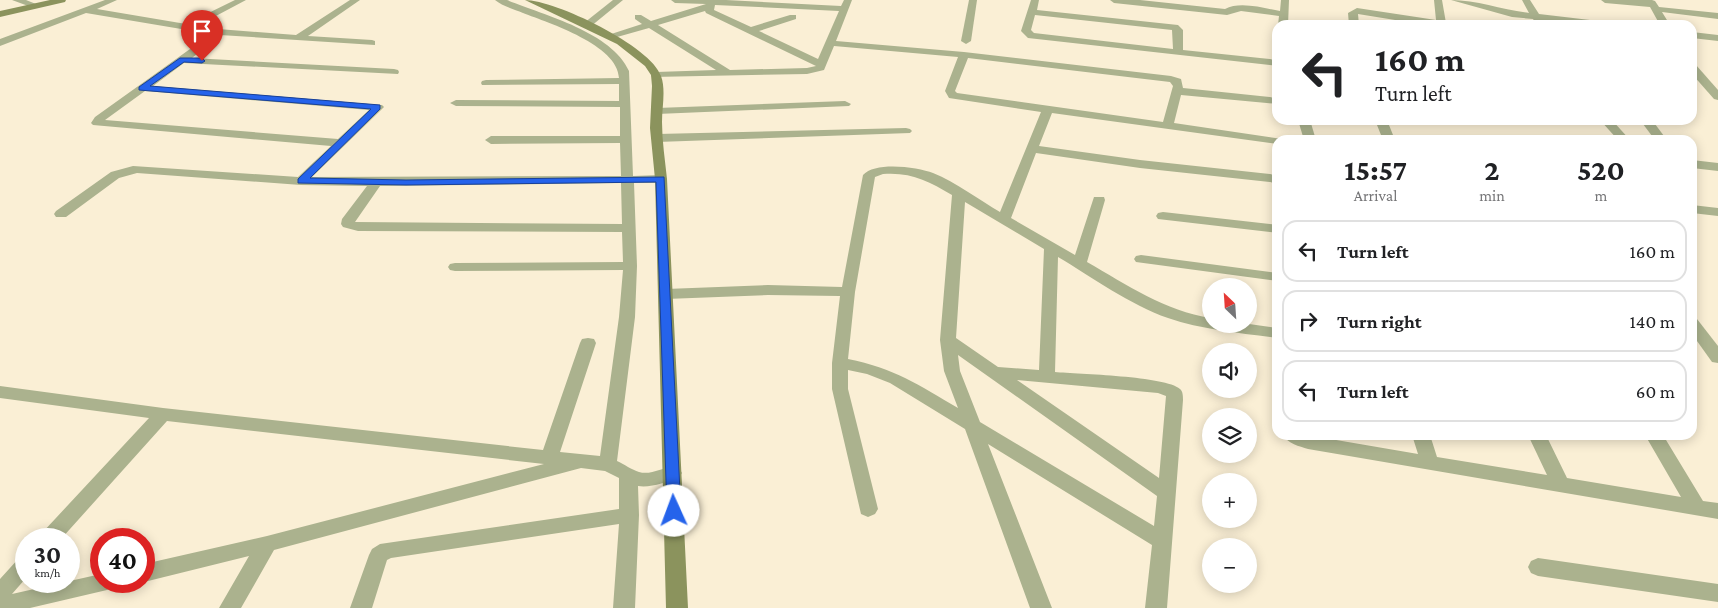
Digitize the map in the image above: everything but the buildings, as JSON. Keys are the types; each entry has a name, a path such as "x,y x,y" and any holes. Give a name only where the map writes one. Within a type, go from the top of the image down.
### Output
{"street":[{"path":"16,0 31,4"},
{"path":"0,13 49,0"},
{"path":"0,13 62,0"},
{"path":"0,43 113,0"},
{"path":"189,26 242,0"},
{"path":"298,38 356,0"},
{"path":"499,0 553,22 606,48 620,62 624,81 626,138 631,179 630,266 627,317 608,464"},
{"path":"529,0 610,36 642,56 651,65 656,75 657,179 666,294 668,474 677,608"},
{"path":"587,25 619,0"},
{"path":"675,0 710,5"},
{"path":"966,41 974,0"},
{"path":"1035,0 1026,31 1031,36 1272,62"},
{"path":"1109,0 1227,12 1236,7 1283,14"},
{"path":"1283,20 1285,0"},
{"path":"1368,0 1368,12"},
{"path":"1438,0 1441,20"},
{"path":"1455,0 1535,20"},
{"path":"1526,0 1538,20"},
{"path":"1605,0 1653,5 1718,16"},
{"path":"610,36 710,5 730,2 846,4 820,68 807,72 656,75"},
{"path":"710,5 709,11 822,65"},
{"path":"1653,5 1662,20"},
{"path":"86,10 218,32 372,43"},
{"path":"1032,12 1176,27 1178,30 1178,52"},
{"path":"1354,20 1353,13 1368,12 1419,20"},
{"path":"638,17 728,73"},
{"path":"750,31 793,17"},
{"path":"218,32 182,60 99,118 97,123 341,143"},
{"path":"1697,36 1718,38"},
{"path":"831,43 964,55 1164,77 1177,81 1167,126"},
{"path":"964,55 950,91 953,96 1272,140"},
{"path":"182,60 394,72"},
{"path":"1697,73 1718,97"},
{"path":"486,83 624,81"},
{"path":"142,88 378,107 301,181"},
{"path":"1176,91 1272,100"},
{"path":"456,102 625,104"},
{"path":"657,111 845,104"},
{"path":"1004,219 1048,109"},
{"path":"1610,125 1620,135"},
{"path":"658,138 906,131"},
{"path":"491,140 626,138"},
{"path":"1034,148 1140,164 1272,178"},
{"path":"1697,165 1718,167"},
{"path":"61,214 115,175 130,170 301,181 657,179"},
{"path":"868,509 840,389 840,363 848,292 869,175 880,171 918,173 929,176 1168,313 1184,319 1202,322"},
{"path":"376,182 348,220 348,224 358,227 630,228"},
{"path":"959,193 948,340 949,354 956,384 974,427 1041,608"},
{"path":"1079,263 1099,200"},
{"path":"1697,210 1717,213"},
{"path":"1163,216 1272,227"},
{"path":"1047,377 1051,247"},
{"path":"1141,259 1272,276"},
{"path":"455,267 630,266"},
{"path":"666,294 768,290 848,292"},
{"path":"1697,329 1718,358"},
{"path":"1258,330 1272,332"},
{"path":"948,340 1167,493"},
{"path":"549,458 588,343"},
{"path":"840,363 884,373 1162,541"},
{"path":"993,372 1160,386 1174,393 1175,400 1156,608"},
{"path":"0,392 162,414 608,464 636,478 668,474"},
{"path":"60,528 162,414"},
{"path":"1301,440 1718,510"},
{"path":"1423,440 1430,462"},
{"path":"1539,440 1560,484"},
{"path":"1657,440 1696,507"},
{"path":"155,570 267,544 581,462"},
{"path":"624,608 629,515 636,478"},
{"path":"361,608 379,554 387,550 629,515"},
{"path":"230,608 267,544"},
{"path":"1538,567 1718,593"},
{"path":"0,593 15,576"},
{"path":"0,606 90,585"}],"route":[{"path":"202,61 182,60 142,88 378,107 301,181 406,182 661,179 674,511"}]}
